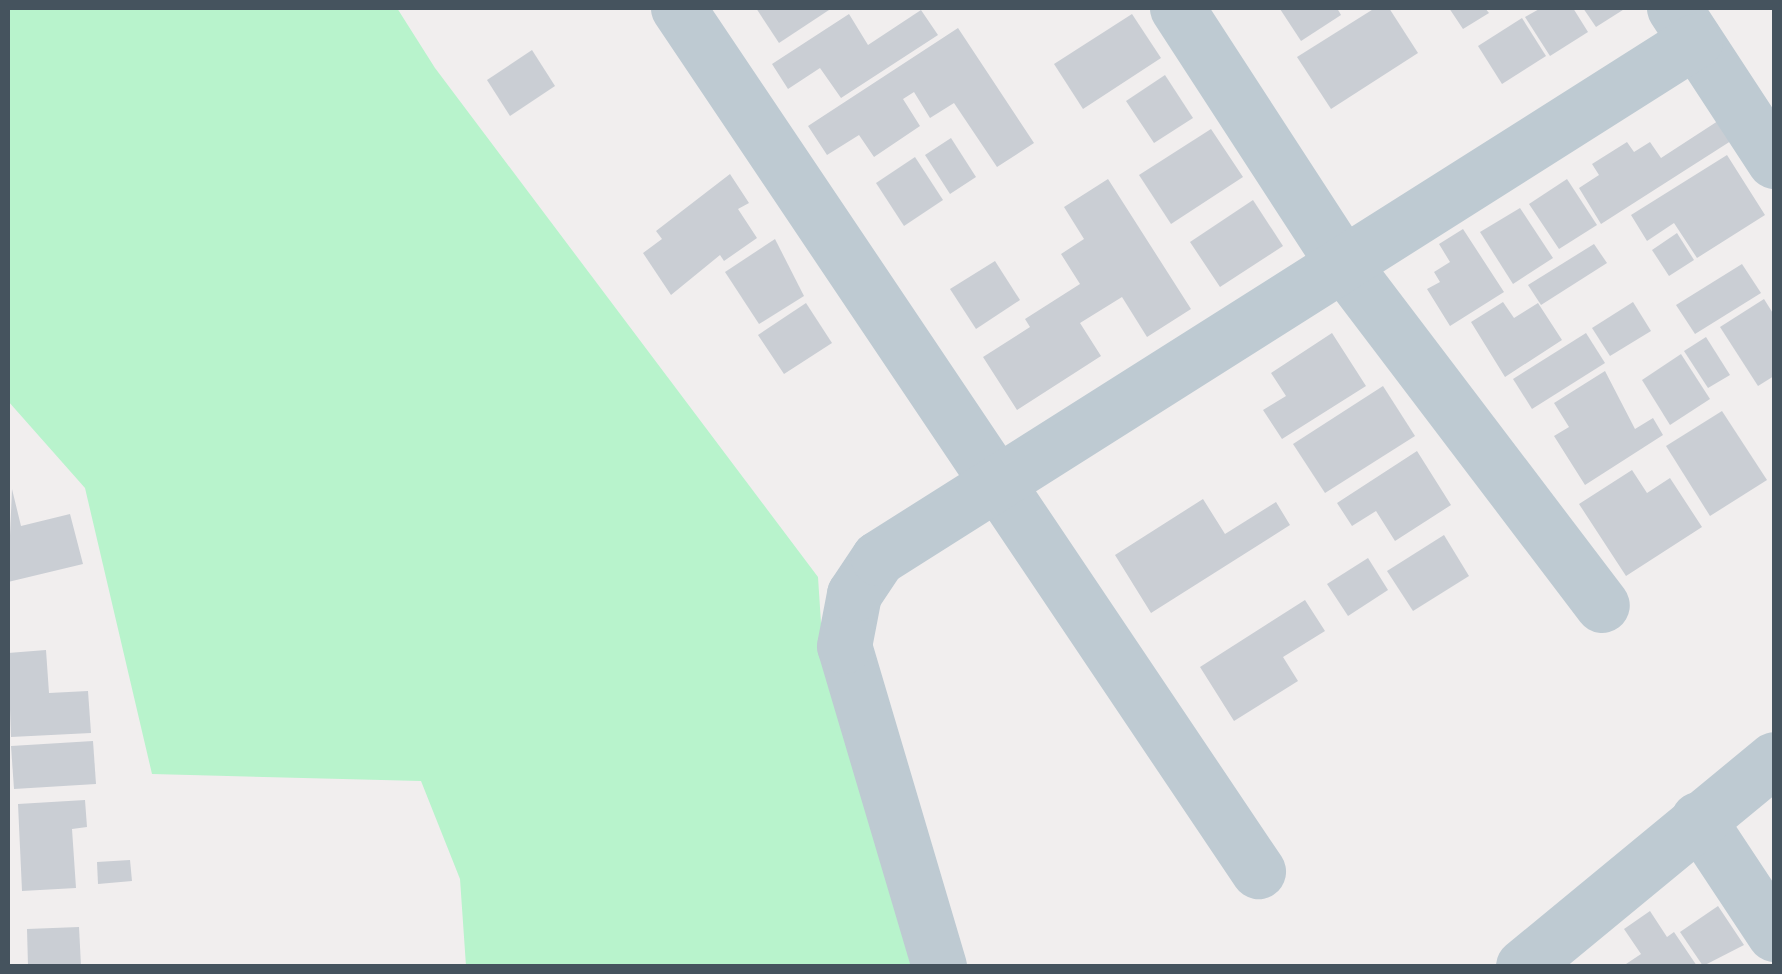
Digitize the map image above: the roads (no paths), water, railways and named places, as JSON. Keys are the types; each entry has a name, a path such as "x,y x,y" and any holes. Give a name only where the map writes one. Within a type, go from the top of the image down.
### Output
{"street":[{"path":"678,8 993,486 1258,872"},
{"path":"1177,8 1343,264 1602,606"},
{"path":"939,966 844,646 854,594 878,558 1343,264 1685,24 1774,161"},
{"path":"1523,966 1774,759"},
{"path":"1698,820 1774,934"}]}
